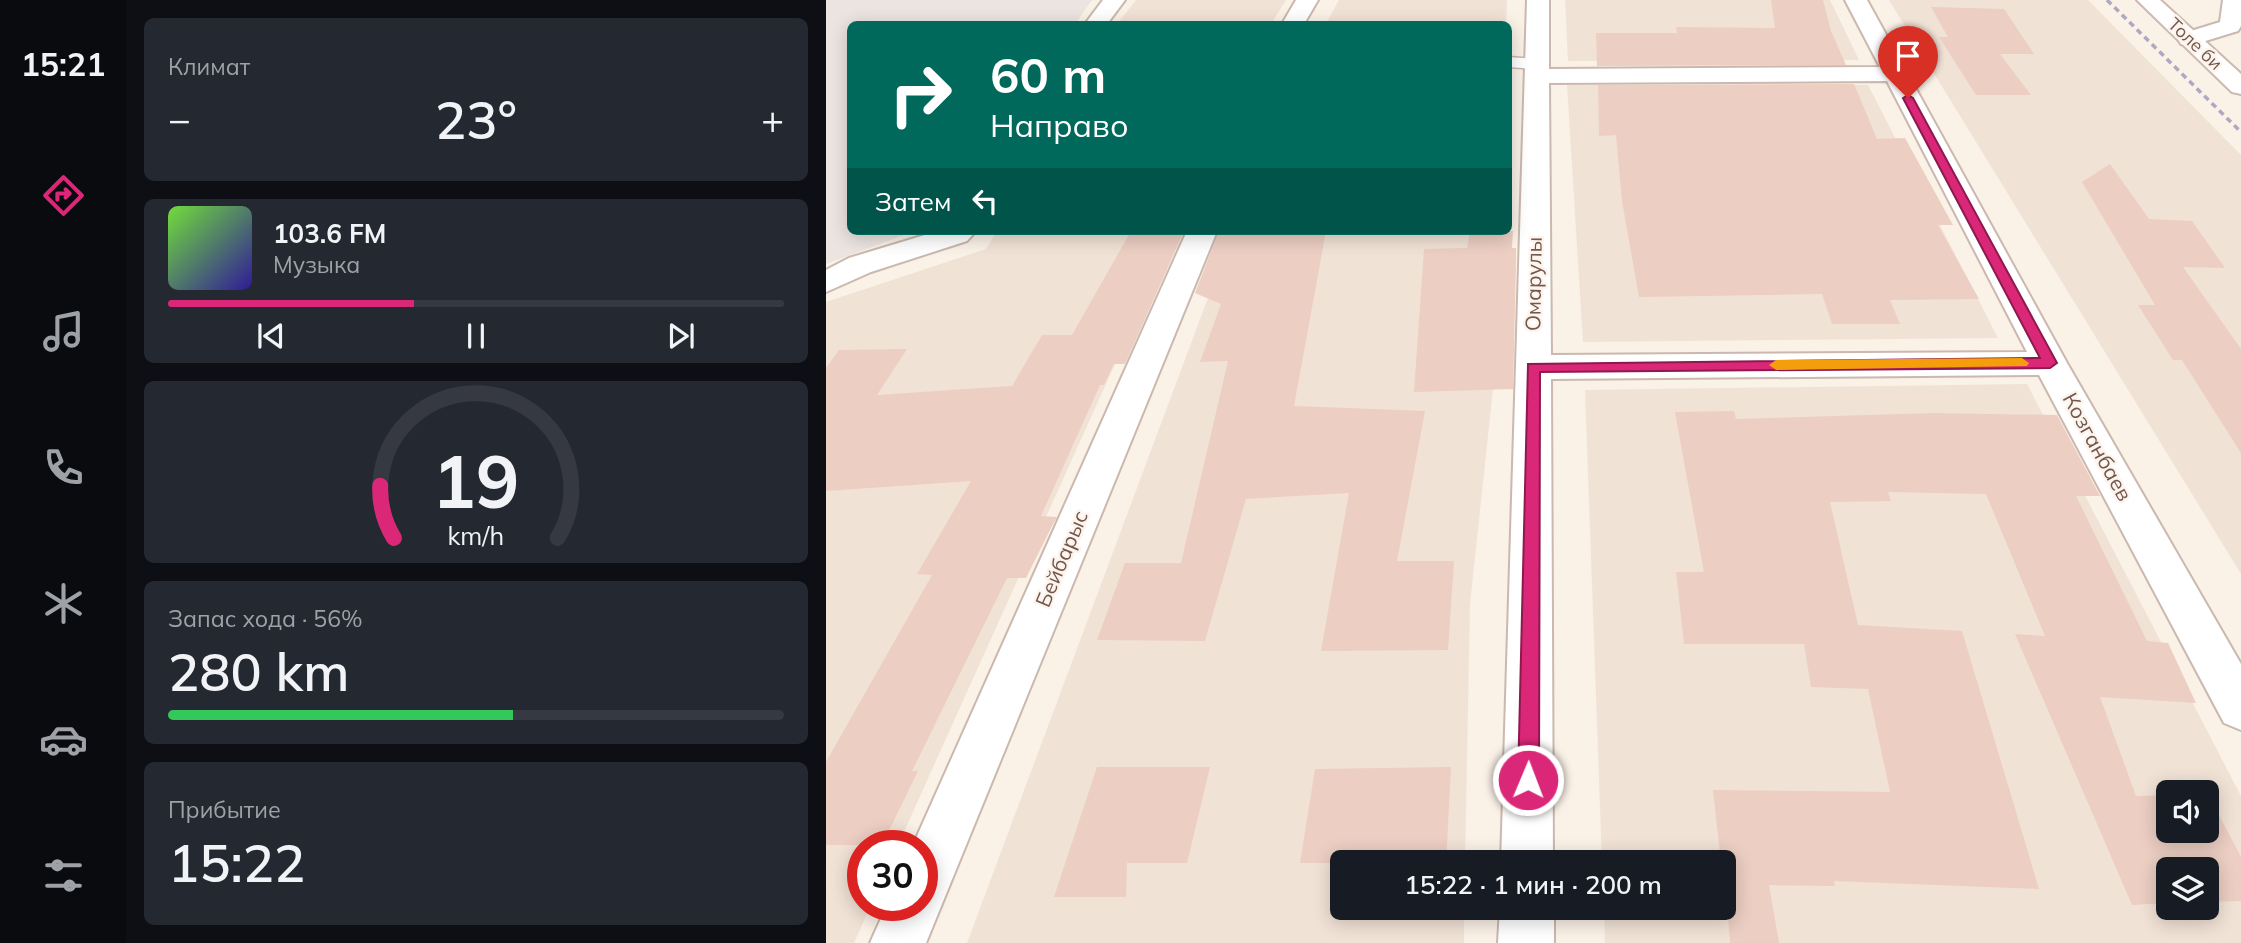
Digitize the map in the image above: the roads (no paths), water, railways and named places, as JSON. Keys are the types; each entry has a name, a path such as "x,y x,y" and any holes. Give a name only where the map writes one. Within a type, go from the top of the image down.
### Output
{"street":[{"path":"1098,21 1114,0"},
{"path":"1295,21 1307,0"},
{"name":"Омарулы","path":"1527,850 1533,367 1528,67 1538,0"},
{"name":"Козганбаев","path":"1856,0 2050,363 2241,708"},
{"name":"Толе би","path":"2148,0 2241,88"},
{"path":"2189,38 2230,26 2234,0"},
{"path":"1528,67 1895,74"},
{"path":"826,282 860,265 956,235"},
{"name":"Бейбарыс","path":"938,850 1200,235"},
{"path":"1533,367 2050,363"},
{"path":"1526,943 1527,920"},
{"path":"898,943 908,921"}],"railway":[{"path":"2107,0 2241,132"}]}
